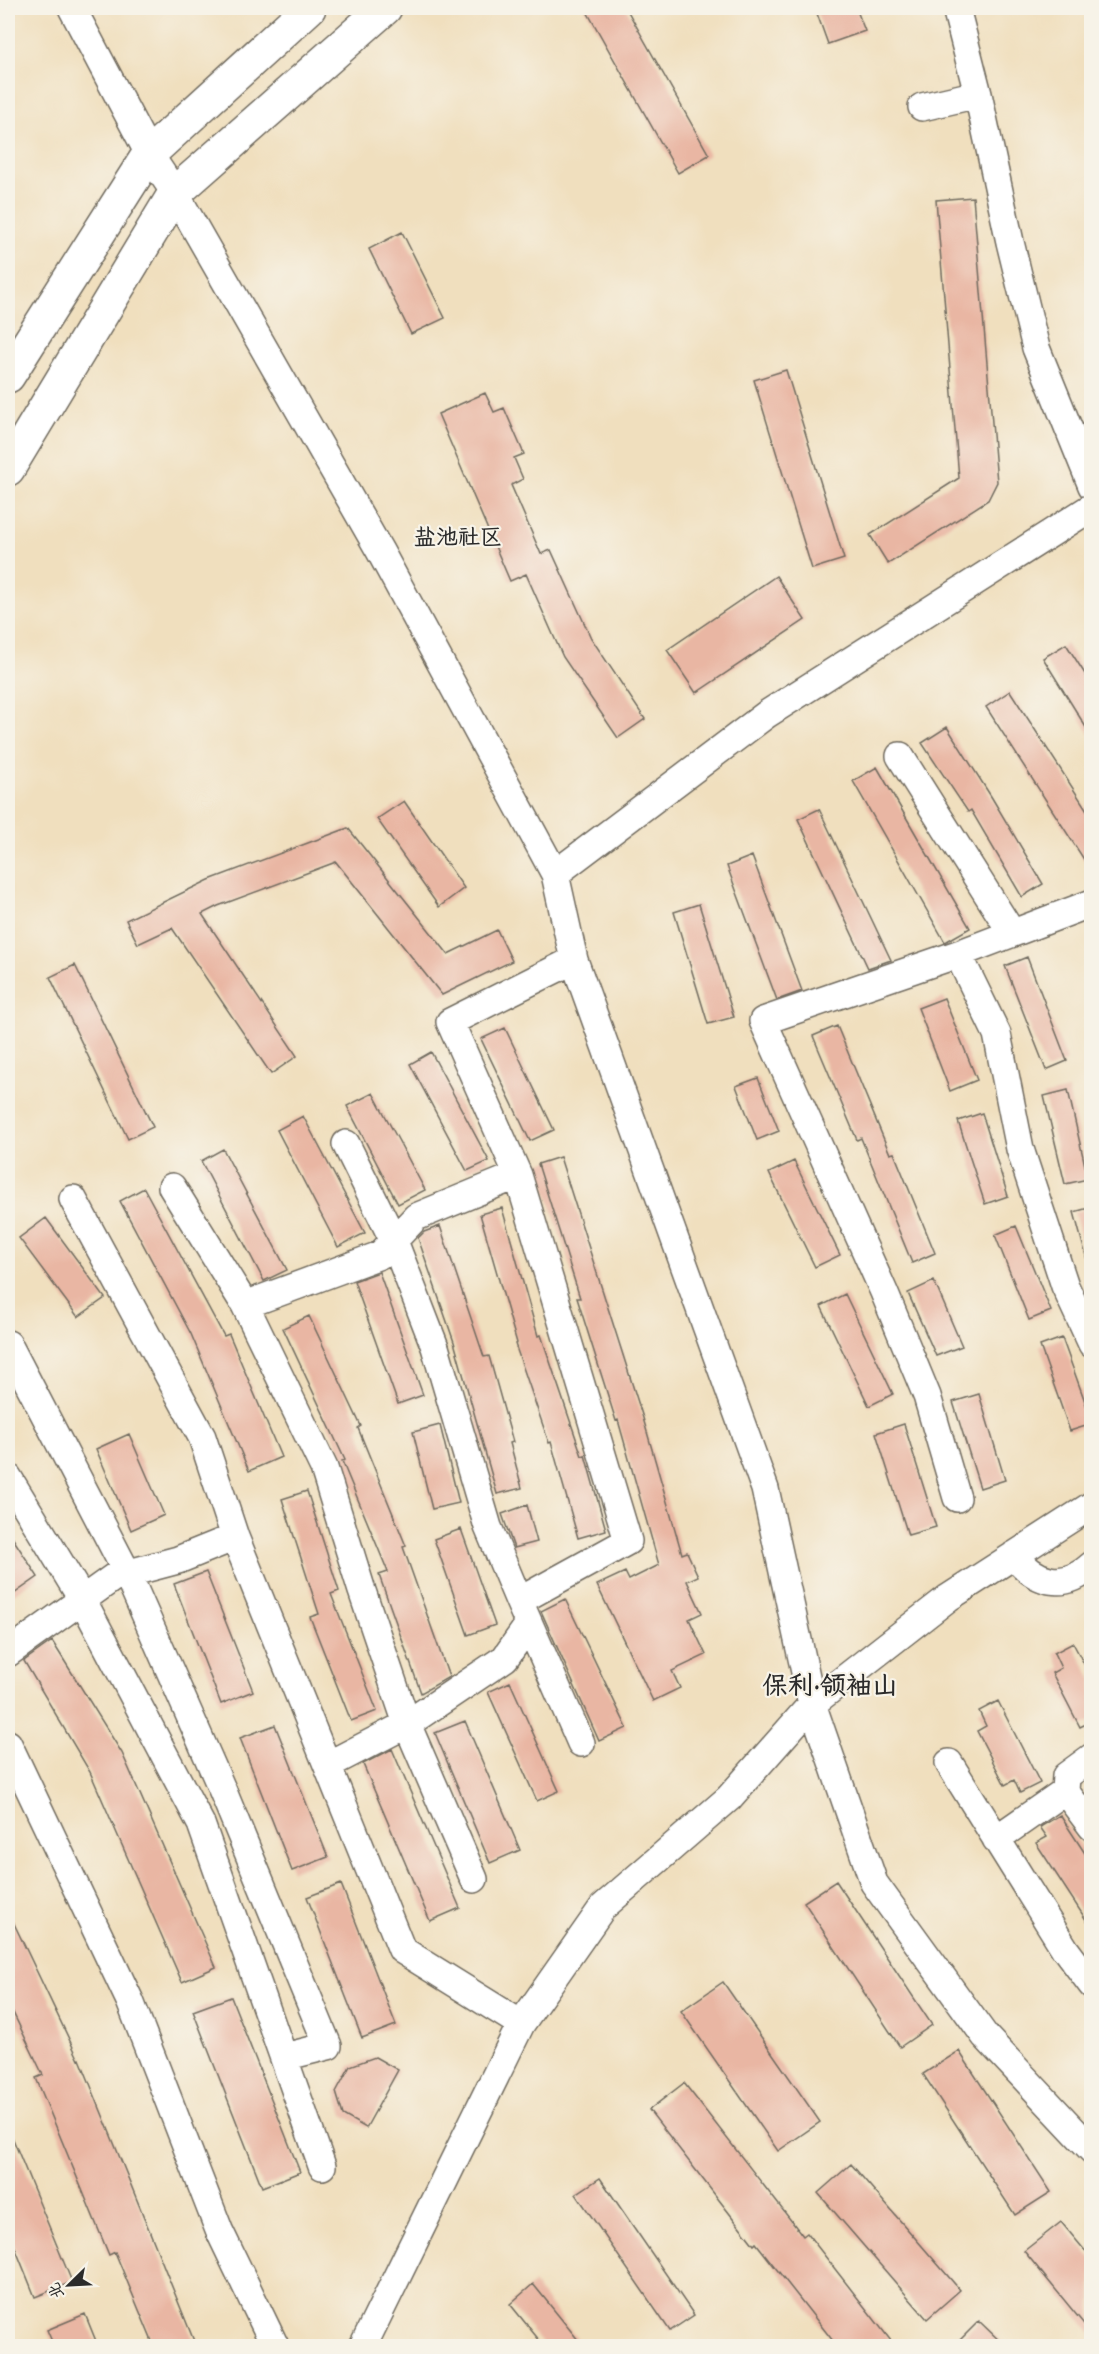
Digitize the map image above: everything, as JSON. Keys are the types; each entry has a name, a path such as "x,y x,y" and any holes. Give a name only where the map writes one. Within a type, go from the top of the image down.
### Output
{"main road":[{"path":"8,376 149,153 309,8"},
{"path":"8,469 175,193 384,8"}],"street":[{"path":"72,8 149,153 175,193 380,551 555,874 574,960 765,1489 812,1704 874,1883 984,2036 1092,2150"},
{"path":"956,8 1036,348 1092,486"},
{"path":"922,107 978,94"},
{"path":"555,874 766,714 1092,507"},
{"path":"900,756 1012,933"},
{"path":"957,1498 927,1396 884,1292 763,1021 958,954 1092,903"},
{"path":"958,954 997,1034 1020,1149 1065,1286 1092,1344"},
{"path":"328,1765 407,1724 505,1658 524,1612 628,1541 518,1175 450,1022 574,960"},
{"path":"346,1144 394,1241 435,1347 488,1527 581,1743"},
{"path":"245,1305 380,1255 416,1217 518,1175"},
{"path":"172,1187 245,1305 324,1468 407,1724 474,1879"},
{"path":"73,1199 201,1437 235,1537 402,1950 521,2024"},
{"path":"8,1344 127,1573 222,1789 328,2046 284,2057"},
{"path":"8,1477 82,1599 201,1824 322,2166"},
{"path":"363,2346 521,2024 603,1907 729,1798 812,1704 948,1598 1092,1505"},
{"path":"8,1653 114,1576 178,1560 235,1537"},
{"path":"1014,1555 1024,1568 1037,1577 1052,1581 1089,1576"},
{"path":"8,1744 130,2001 219,2230 275,2346"},
{"path":"1092,1757 1066,1776 1065,1791 1092,1827"},
{"path":"949,1763 1065,1949 1092,1985"},
{"path":"996,1839 1065,1791"}],"building":[{"path":"585,8 626,8 709,155 678,173"},
{"path":"815,8 856,8 865,31 828,44"},
{"path":"973,197 997,482 988,500 888,564 870,535 959,478 936,200"},
{"path":"402,232 445,318 411,334 369,249"},
{"path":"786,370 844,559 812,569 754,380"},
{"path":"485,393 494,412 504,408 524,454 514,458 523,479 511,485 541,554 551,550 591,638 645,719 618,738 563,657 526,574 510,581 438,414"},
{"path":"776,576 805,620 696,693 667,650"},
{"path":"1066,644 1092,685 1092,737 1043,658"},
{"path":"1010,691 1092,818 1092,872 986,707"},
{"path":"947,727 1043,884 1022,897 971,810 968,812 922,743"},
{"path":"877,767 970,928 945,942 853,781"},
{"path":"404,801 464,888 439,907 377,819"},
{"path":"819,809 891,960 868,968 798,819"},
{"path":"348,828 448,954 497,930 512,961 442,995 336,862 218,906 202,914 297,1056 271,1074 172,928 138,944 126,920 209,880"},
{"path":"752,856 802,991 777,1000 727,866"},
{"path":"699,904 734,1017 708,1024 674,912"},
{"path":"1027,957 1067,1061 1046,1070 1005,966"},
{"path":"75,965 153,1127 128,1139 50,977"},
{"path":"944,998 977,1080 950,1091 918,1008"},
{"path":"837,1026 890,1154 894,1153 935,1253 912,1263 861,1138 857,1140 813,1036"},
{"path":"505,1028 554,1130 530,1141 481,1039"},
{"path":"431,1052 489,1161 467,1171 410,1064"},
{"path":"758,1078 779,1131 757,1140 736,1086"},
{"path":"1068,1090 1088,1179 1065,1184 1044,1096"},
{"path":"373,1093 425,1190 398,1204 347,1106"},
{"path":"982,1113 1008,1196 985,1204 958,1121"},
{"path":"303,1116 365,1233 338,1247 277,1130"},
{"path":"223,1149 287,1270 264,1281 201,1161"},
{"path":"560,1157 643,1418 682,1554 687,1552 698,1576 687,1581 702,1613 689,1619 706,1655 672,1671 680,1688 653,1701 597,1585 625,1572 629,1580 659,1565 618,1420 616,1421 577,1298 580,1298 538,1164"},
{"path":"794,1161 840,1255 815,1267 769,1173"},
{"path":"144,1188 224,1336 229,1334 281,1457 249,1471 191,1334 120,1201"},
{"path":"1092,1207 1092,1260 1087,1260 1074,1212"},
{"path":"502,1208 538,1336 541,1335 582,1456 585,1455 606,1530 578,1538 551,1442 549,1443 515,1344 517,1343 480,1214"},
{"path":"46,1218 105,1298 78,1317 19,1238"},
{"path":"440,1226 484,1357 489,1356 513,1442 510,1443 522,1488 497,1494 454,1342 418,1238 424,1232"},
{"path":"1016,1226 1051,1311 1029,1320 995,1235"},
{"path":"379,1272 423,1395 398,1404 354,1281"},
{"path":"934,1281 962,1346 936,1356 908,1293"},
{"path":"845,1294 893,1394 869,1406 821,1306"},
{"path":"309,1316 361,1426 358,1428 406,1546 403,1547 449,1677 421,1693 379,1575 388,1572 342,1461 345,1460 283,1328"},
{"path":"1062,1338 1092,1421 1092,1424 1070,1431 1040,1346"},
{"path":"979,1394 1005,1480 980,1488 953,1402"},
{"path":"904,1424 936,1527 908,1535 876,1433"},
{"path":"440,1425 459,1503 432,1509 413,1432"},
{"path":"129,1434 164,1515 131,1530 96,1449"},
{"path":"307,1491 339,1591 331,1594 377,1711 351,1721 310,1617 319,1614 282,1499"},
{"path":"527,1505 537,1542 514,1548 502,1514"},
{"path":"461,1529 495,1625 468,1635 434,1539"},
{"path":"8,1531 38,1577 8,1598"},
{"path":"206,1572 253,1691 221,1704 174,1584"},
{"path":"565,1599 627,1728 599,1741 541,1611"},
{"path":"52,1641 122,1753 216,1967 182,1982 90,1772 24,1661"},
{"path":"1073,1643 1092,1679 1092,1721 1080,1727 1052,1673 1061,1668 1054,1653"},
{"path":"510,1682 559,1791 537,1801 488,1692"},
{"path":"998,1701 1040,1783 1020,1793 1014,1780 1005,1785 977,1731 986,1726 979,1711"},
{"path":"465,1721 520,1850 490,1863 435,1733"},
{"path":"275,1725 328,1857 292,1871 240,1738"},
{"path":"392,1749 460,1908 430,1921 363,1764"},
{"path":"1060,1815 1092,1864 1092,1929 1036,1843 1047,1837 1040,1827"},
{"path":"836,1881 932,2025 900,2047 804,1902"},
{"path":"341,1884 396,2025 362,2038 307,1897"},
{"path":"8,1911 80,2059 196,2346 154,2346 115,2252 109,2255 36,2078 43,2075 8,2002"},
{"path":"723,1982 820,2122 778,2151 681,2011"},
{"path":"231,1997 300,2172 262,2187 193,2011"},
{"path":"959,2051 1051,2192 1015,2215 923,2074"},
{"path":"375,2057 398,2070 366,2128 343,2115 336,2092 350,2066"},
{"path":"684,2083 803,2236 807,2233 895,2346 837,2346 756,2243 754,2245 649,2110"},
{"path":"8,2127 72,2282 35,2297 8,2230"},
{"path":"851,2164 960,2290 927,2319 818,2193"},
{"path":"600,2178 694,2315 670,2331 576,2194"},
{"path":"1061,2222 1092,2259 1092,2334 1024,2251"},
{"path":"533,2284 583,2346 544,2346 510,2304"},
{"path":"85,2314 98,2346 54,2346 47,2330"},
{"path":"979,2321 1005,2346 954,2346"}],"district":[{"name":"盐池社区","path":"458,536"},
{"name":"保利·领袖山","path":"830,1685"}]}
